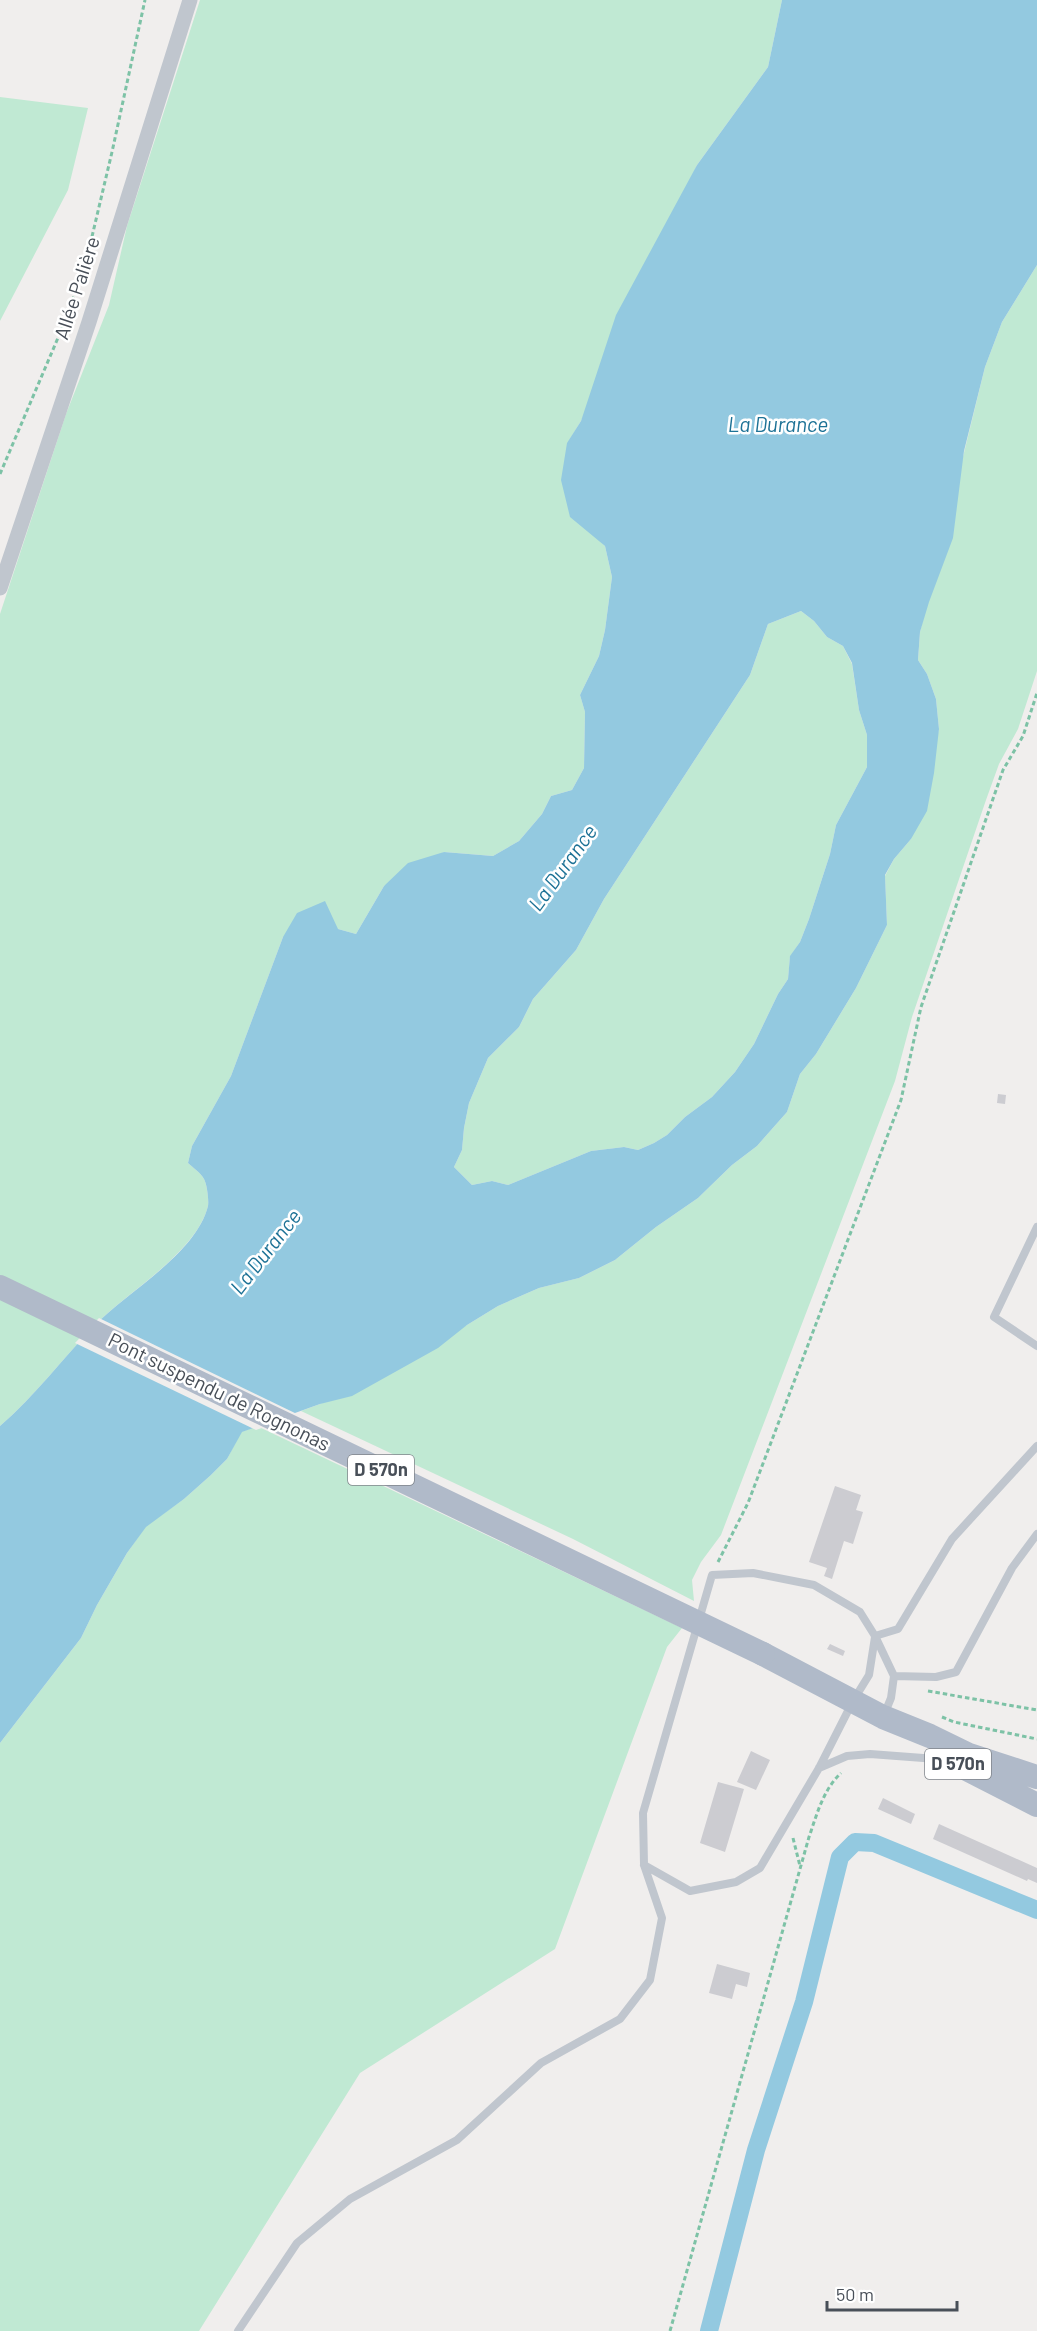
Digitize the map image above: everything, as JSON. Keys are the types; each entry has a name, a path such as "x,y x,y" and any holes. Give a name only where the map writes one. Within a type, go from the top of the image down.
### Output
{"main road":[{"name":"Pont suspendu de Rognonas","path":"0,1287 763,1654 853,1701"},
{"name":"D 570n","path":"853,1701 883,1717 950,1761 1037,1805"},
{"name":"D 570n","path":"883,1717 969,1755 1037,1777"}],"street":[{"name":"Allée Palière","path":"0,588 89,322 190,0"}],"lane":[{"path":"1037,1227 994,1317 1037,1347"},
{"path":"875,1636 898,1629 952,1539 1037,1446"},
{"path":"894,1676 936,1677 956,1672 1012,1568 1037,1534"},
{"path":"238,2331 297,2243 351,2199 457,2140 541,2063 620,2019 650,1980 662,1918 644,1865 643,1813 712,1575 753,1573 814,1585 860,1612 875,1636 894,1676 891,1698 883,1717"},
{"path":"644,1865 690,1891 736,1882 760,1868 819,1768 868,1675 875,1636"},
{"path":"819,1768 848,1756 870,1754 950,1761"}],"path":[{"path":"0,474 69,312 90,245 145,0"},
{"path":"712,1575 748,1503 901,1100 921,1007 1003,771 1023,736 1037,693"},
{"path":"914,1676 919,1689 1037,1710"},
{"path":"934,1714 954,1722 1037,1738"},
{"path":"670,2331 800,1868 820,1805 834,1780 844,1769 848,1756"},
{"path":"789,1821 800,1868"}],"green space":[{"path":"200,0 782,0 768,67 697,165 581,421 567,444 595,536 605,546 612,577 599,656 580,695 585,712 584,768 572,790 551,796 542,814 519,841 493,856 444,852 384,886 356,934 338,929 283,937 231,1076 192,1146 188,1163 203,1177 208,1192 208,1206 201,1223 190,1240 175,1256 95,1325 37,1390 0,1426 0,614 66,414 109,305 127,226"},
{"path":"0,97 88,108 68,190 0,321"},
{"path":"1037,265 1037,671 1018,729 999,764 986,800 912,1017 895,1081 721,1535 701,1562 692,1580 694,1601 573,1539 301,1411 320,1404 498,1306 539,1288 579,1278 615,1260 656,1227 698,1198 732,1165 757,1146 787,1112 800,1074 816,1054 856,988 887,925 885,876 894,859 911,839 939,729 936,699 927,674 918,660 920,632 985,367 1002,322"},
{"path":"801,611 814,621 827,637 843,646 852,664 859,710 867,735 867,767 836,825 830,854 809,919 800,942 790,957 788,979 778,994 754,1044 735,1072 712,1097 685,1117 667,1135 654,1143 638,1150 624,1147 591,1151 508,1185 492,1181 472,1185 454,1167 462,1150 469,1103 488,1058 519,1027 533,999 576,950 604,899 750,675 768,624"},
{"path":"257,1426 682,1628 667,1647 555,1949 360,2073 199,2331 0,2331 0,1743 81,1638 127,1553 146,1526 184,1499 211,1475 227,1459 241,1432"}],"water":[{"name":"La Durance","path":"782,0 1037,0 1037,265 1002,322 985,367 964,451 953,538 920,632 918,660 927,674 936,699 939,729 927,811 911,839 894,859 885,875 887,925 856,988 816,1054 800,1074 787,1112 757,1146 732,1165 698,1198 656,1227 615,1260 579,1278 539,1288 498,1306 467,1325 438,1348 352,1396 320,1404 242,1432 227,1459 211,1475 184,1499 146,1527 127,1553 81,1638 0,1743 0,1426 37,1390 95,1325 175,1256 201,1224 208,1206 207,1192 203,1177 188,1163 192,1146 231,1076 283,937 297,913 325,901 338,929 356,934 384,886 408,863 444,852 493,856 519,841 542,814 551,796 572,790 584,768 585,712 580,695 599,656 612,577 605,546 570,517 561,480 567,443 581,421 616,315 697,165 768,67","holes":["801,611 814,621 827,637 843,646 852,663 859,710 867,735 867,767 836,825 830,854 809,919 800,942 790,956 788,979 778,994 754,1044 735,1072 712,1097 685,1117 667,1135 654,1143 638,1150 624,1147 591,1151 508,1185 492,1181 472,1185 454,1167 462,1150 469,1103 488,1058 519,1027 533,999 576,950 604,899 750,675 768,624"]}],"pier":[{"path":"99,1318 299,1415 256,1430 75,1343"}],"building":[{"path":"998,1094 1006,1095 1005,1104 997,1103"},
{"path":"835,1486 861,1495 856,1510 863,1512 853,1544 844,1541 832,1579 824,1576 827,1568 809,1562"},
{"path":"830,1644 845,1651 843,1656 827,1649"},
{"path":"751,1751 770,1760 756,1790 737,1782"},
{"path":"718,1782 744,1789 725,1852 700,1843"},
{"path":"883,1798 915,1814 911,1824 878,1809"},
{"path":"939,1824 1037,1868 1037,1883 1028,1879 1027,1881 933,1839"},
{"path":"717,1964 750,1973 747,1987 736,1984 732,1999 709,1993"}],"waterway":[{"path":"709,2331 756,2150 804,2002 840,1857 855,1842 874,1843 1037,1910"}]}
